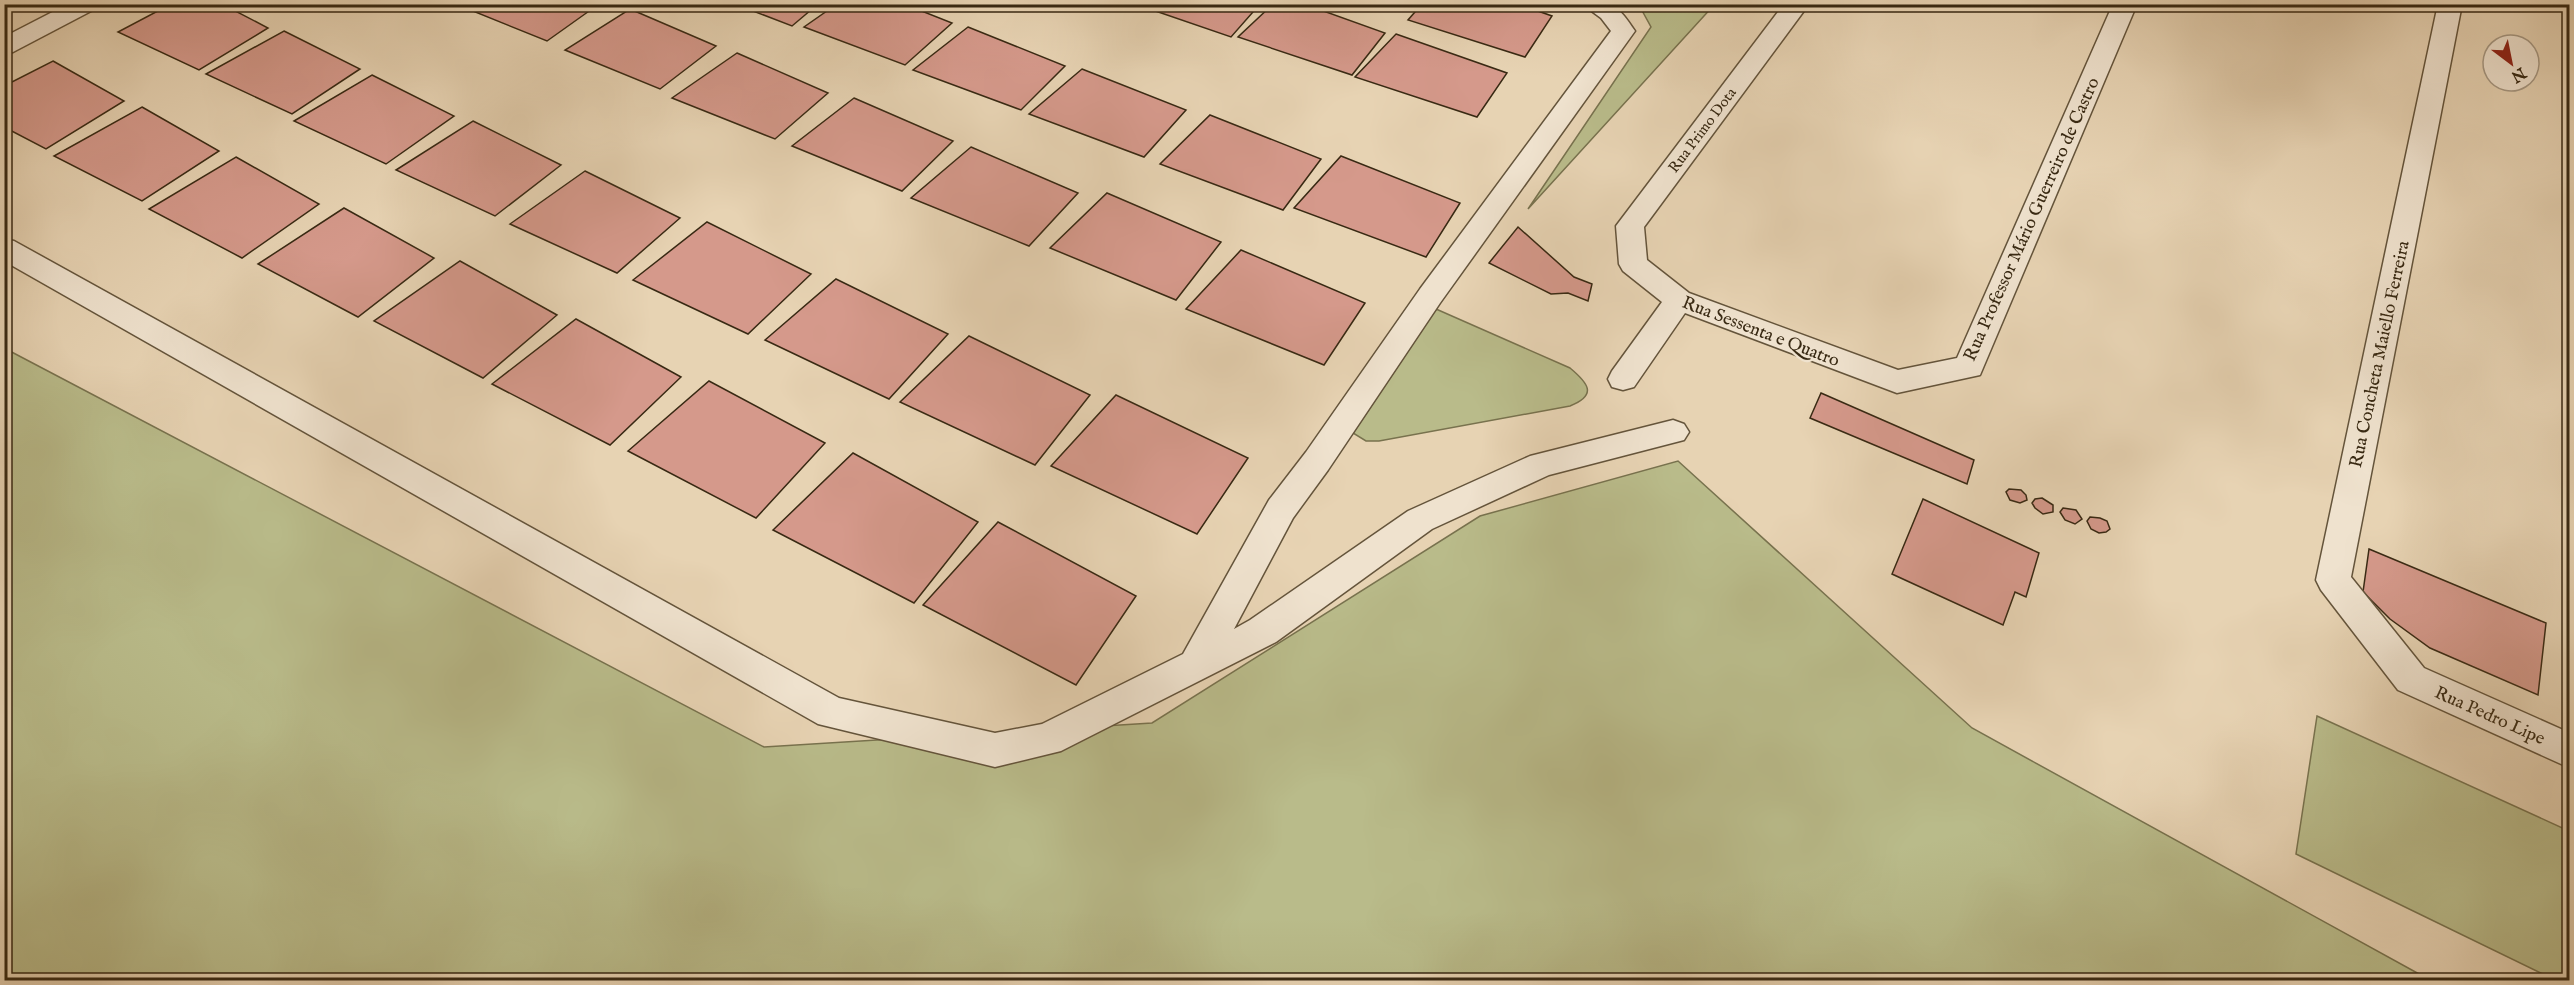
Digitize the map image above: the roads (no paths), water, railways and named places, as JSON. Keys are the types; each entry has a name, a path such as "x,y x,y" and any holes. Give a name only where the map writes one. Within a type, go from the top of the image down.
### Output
{"street":[{"path":"4,47 87,4"},
{"path":"1196,665 1281,509 1317,461 1457,259 1623,31 1608,13 1594,4"},
{"name":"Rua Primo Dota","path":"1633,264 1630,226 1797,4"},
{"name":"Rua Professor Mário Guerreiro de Castro","path":"1897,382 1969,367 2125,4"},
{"name":"Rua Concheta Maiello Ferreira","path":"2411,679 2333,580 2450,4"},
{"path":"4,248 831,713 995,750 1048,739 1263,631 1420,520 1541,465 1673,432"},
{"name":"Rua Sessenta e Quatro","path":"1633,264 1678,300 1897,382"},
{"path":"1623,378 1678,300"},
{"name":"Rua Pedro Lipe","path":"2411,679 2570,751"}]}
